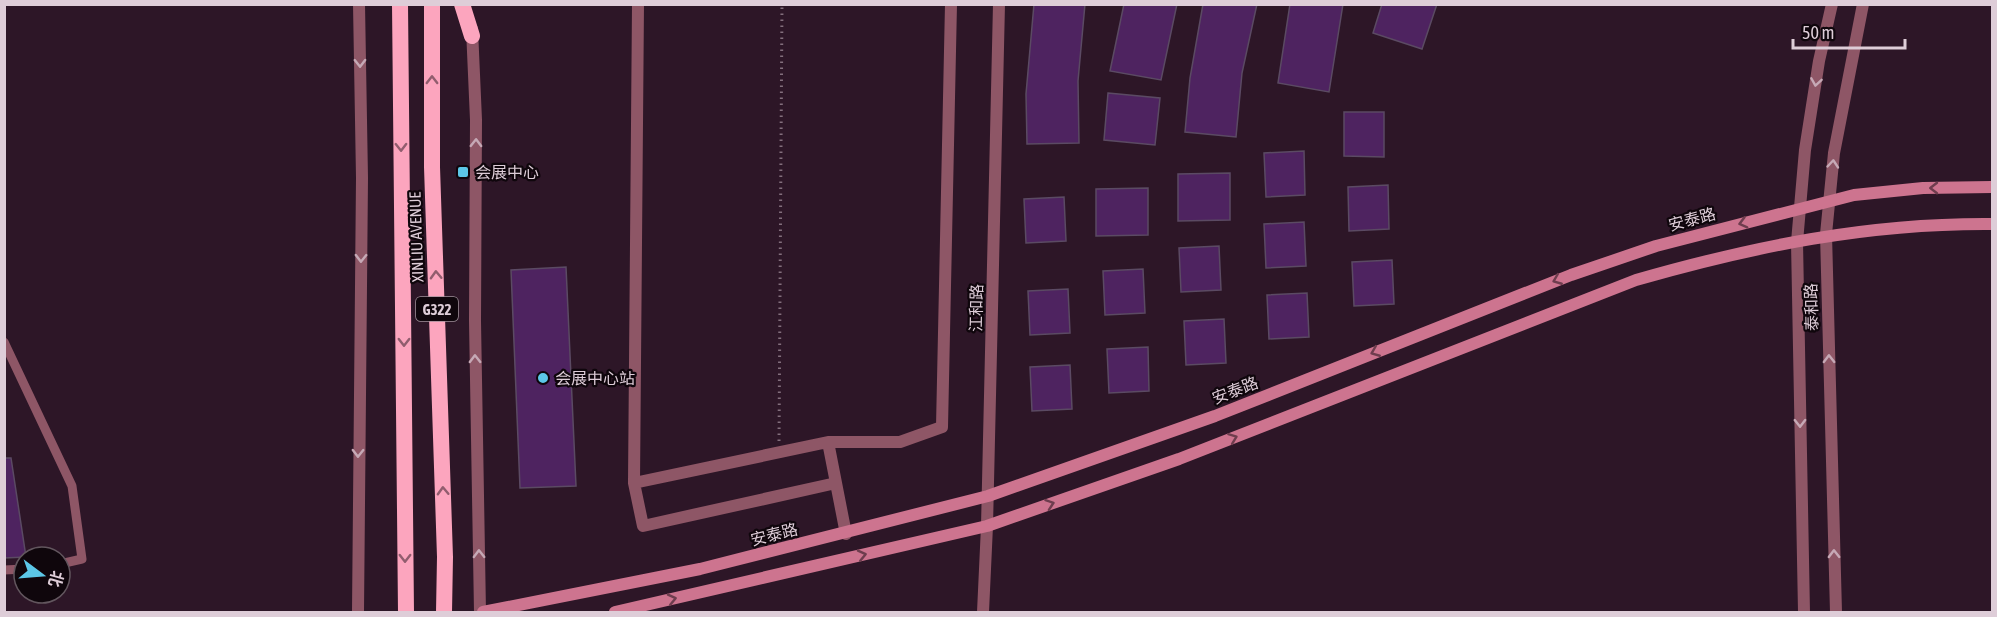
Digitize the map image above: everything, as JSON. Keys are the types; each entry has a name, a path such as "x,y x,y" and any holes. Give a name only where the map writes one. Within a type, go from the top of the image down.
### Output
{"highway":[{"name":"XINLIU AVENUE","path":"400,4 406,612"},
{"name":"XINLIU AVENUE","path":"432,4 432,166 445,557 444,612"},
{"path":"462,4 472,36"}],"main road":[{"name":"安泰路","path":"481,612 700,569 846,534 988,496 1215,416 1571,275 1656,246 1800,207 1854,195 1923,188 1992,187"},
{"path":"615,612 987,526 1179,459 1636,280 1743,251 1797,242 1826,234 1904,226 1992,224"}],"street":[{"path":"358,612 362,178 359,4"},
{"path":"471,4 476,120 475,321 481,612"},
{"path":"638,4 634,483 643,526 836,483"},
{"path":"634,483 828,442 900,442 942,427 951,4"},
{"name":"江和路","path":"983,612 988,496 999,4"},
{"name":"泰和路","path":"1804,612 1797,242 1814,94 1832,4"},
{"name":"泰和路","path":"1836,612 1826,234 1834,153 1863,4"},
{"path":"4,342 72,486 82,559 72,561"},
{"path":"828,442 846,534"}],"path":[{"path":"779,452 782,4"}],"building":[{"path":"1034,4 1085,4 1078,81 1079,143 1027,144 1026,94"},
{"path":"1124,4 1177,4 1161,80 1110,71"},
{"path":"1203,4 1257,4 1242,73 1236,137 1185,132 1190,78"},
{"path":"1290,4 1343,4 1329,92 1278,83"},
{"path":"1382,4 1437,4 1422,49 1373,33"},
{"path":"1108,93 1160,98 1155,145 1104,140"},
{"path":"1344,112 1384,112 1384,157 1344,156"},
{"path":"1304,151 1305,195 1266,197 1264,153"},
{"path":"1230,173 1230,220 1178,221 1178,174"},
{"path":"1388,185 1389,229 1349,231 1348,187"},
{"path":"1148,188 1148,235 1096,236 1096,189"},
{"path":"1064,197 1066,241 1026,243 1024,199"},
{"path":"1304,222 1306,266 1266,268 1264,224"},
{"path":"1219,246 1221,290 1181,292 1179,248"},
{"path":"1392,260 1394,304 1354,306 1352,262"},
{"name":"会展中心站","path":"566,267 576,486 520,488 511,270"},
{"path":"1143,269 1145,313 1105,315 1103,271"},
{"path":"1068,289 1070,333 1030,335 1028,291"},
{"path":"1307,293 1309,337 1269,339 1267,295"},
{"path":"1224,319 1226,363 1186,365 1184,321"},
{"path":"1148,347 1149,391 1109,393 1107,349"},
{"path":"1070,365 1072,409 1032,411 1030,367"},
{"path":"4,458 11,458 24,545 12,545 12,558 4,558"}],"place":[{"name":"会展中心","path":"463,172"},
{"name":"会展中心站","path":"543,378"}]}
